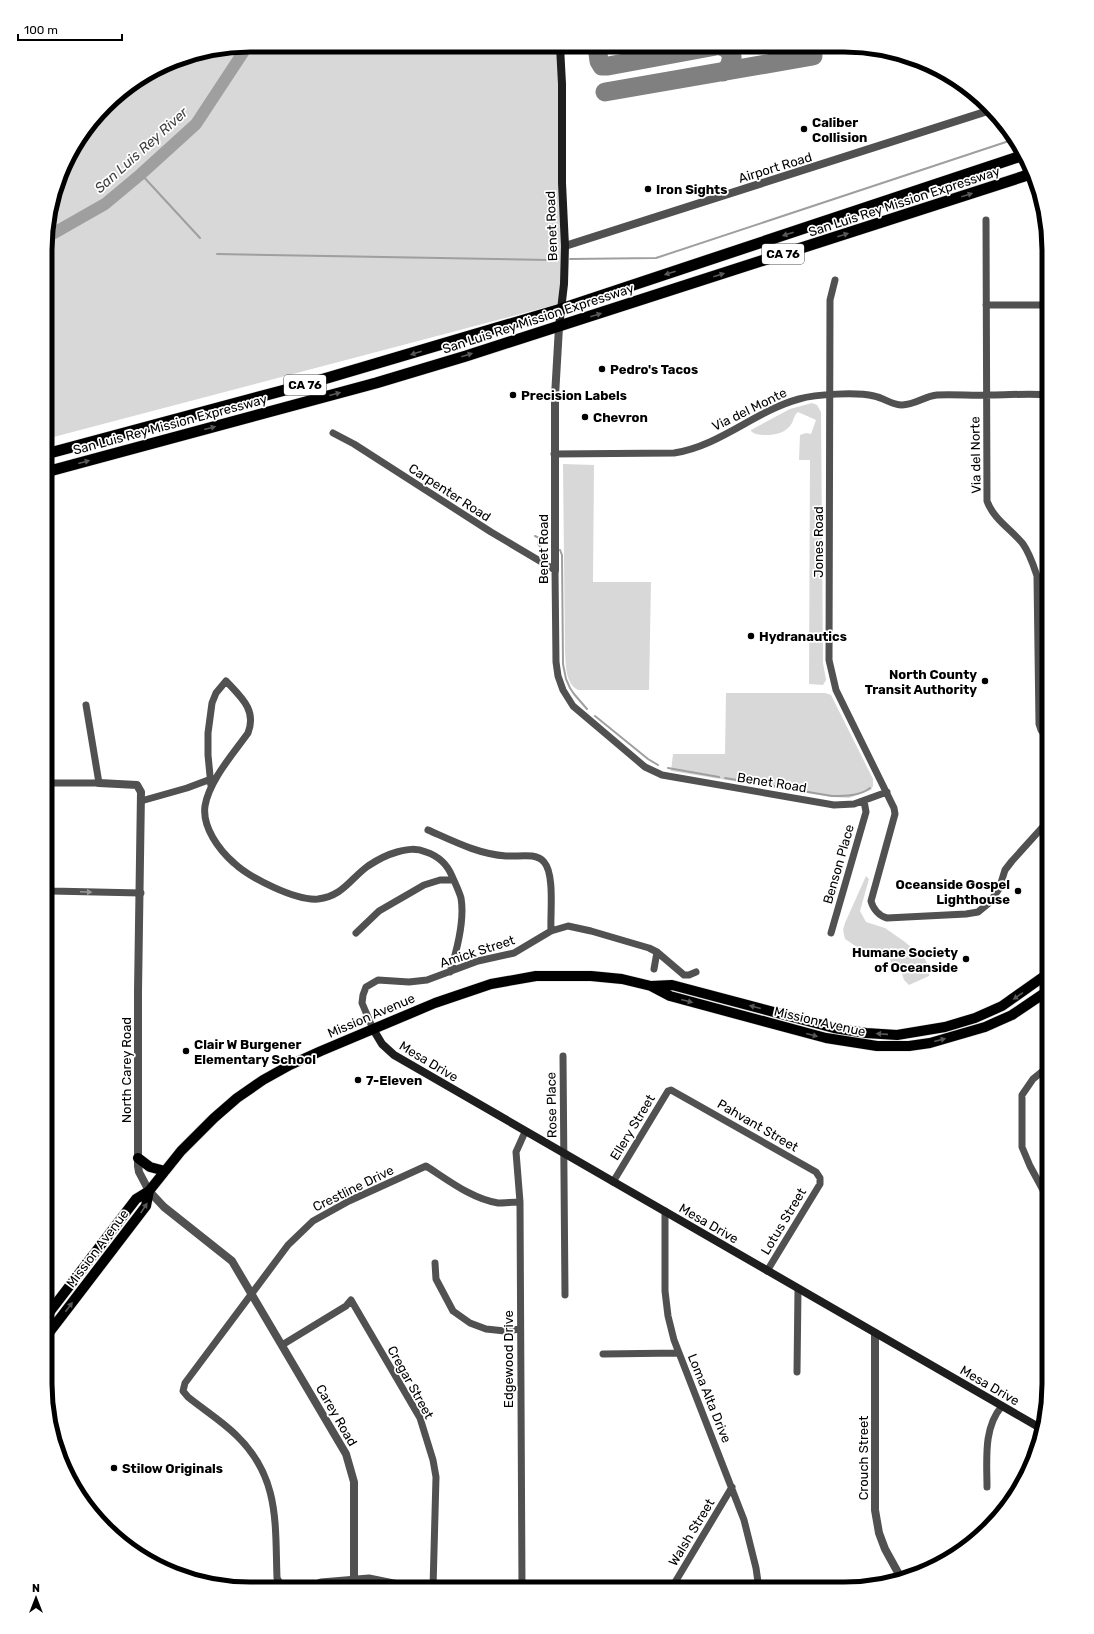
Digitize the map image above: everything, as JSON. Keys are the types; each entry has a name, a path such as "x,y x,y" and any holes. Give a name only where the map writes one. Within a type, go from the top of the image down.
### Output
{"highway":[{"name":"San Luis Rey Mission Expressway","path":"52,452 300,386 561,309 1019,157"},
{"name":"San Luis Rey Mission Expressway","path":"52,470 376,383 559,327 1027,175"}],"main road":[{"name":"Benet Road","path":"559,327 565,246 560,52"},
{"name":"Mission Avenue","path":"52,1329 146,1206 150,1191 165,1171 203,1128 225,1108 250,1089 290,1065 463,992 520,978 554,975 622,979 651,986 670,996 804,1032 846,1042 877,1046 909,1046 930,1043 985,1027 1012,1015 1042,995"},
{"name":"Mission Avenue","path":"651,986 672,985 834,1028 866,1033 897,1035 945,1027 975,1018 1002,1006 1042,978"},
{"name":"Mesa Drive","path":"373,1029 382,1044 394,1055 525,1132 1037,1426"},
{"path":"138,1158 150,1167 165,1171"},
{"name":"Mission Avenue","path":"52,1309 136,1198 150,1191"}],"street":[{"name":"Airport Road","path":"565,246 986,112"},
{"name":"Via del Norte","path":"986,220 987,501 991,512 1022,544 1031,556 1037,576 1039,724 1042,731"},
{"name":"Jones Road","path":"836,280 830,300 829,660 836,690 894,808 895,814 871,901 873,908 882,916 887,918 966,914 978,912 989,903 996,894 1005,870 1014,857 1042,827"},
{"path":"986,305 1042,305"},
{"name":"Benet Road","path":"559,327 555,396 554,454 556,662 558,676 563,690 573,706 645,767 662,775 834,805 854,804 887,792"},
{"name":"Via del Monte","path":"554,454 683,452 707,443 785,404 813,395 875,396 894,404 902,405 935,395 1042,395"},
{"name":"Carpenter Road","path":"333,433 354,444 491,532 555,570"},
{"path":"52,783 137,785 142,792 142,801 187,788 211,783 248,734 251,725 250,711 245,701 226,681 216,693 212,703 208,733 208,755 211,783 205,806 206,823 219,848 234,864 265,883 285,892 309,899 331,896 355,879 366,867 384,856 408,849 421,850 436,855 448,867 461,898 459,945 450,972"},
{"path":"86,704 99,783"},
{"name":"North Carey Road","path":"142,801 138,991 139,1172 150,1191 164,1207 232,1261 251,1293"},
{"name":"Benson Place","path":"831,933 866,812 864,801"},
{"path":"428,830 472,849 506,856 537,857 545,863 550,876 551,931"},
{"path":"356,933 379,911 424,885 440,880 453,880"},
{"path":"52,890 141,893"},
{"name":"Amick Street","path":"373,1029 362,1003 363,995 369,984 378,980 409,982 427,980 478,961 514,953 551,931 568,926 591,931 657,952 684,975 689,975 696,972"},
{"path":"654,969 657,952"},
{"name":"Rose Place","path":"563,1056 564,1295"},
{"path":"1042,1072 1033,1079 1022,1095 1022,1146 1030,1166 1042,1188"},
{"name":"Ellery Street","path":"613,1182 668,1091 671,1090 676,1092"},
{"name":"Pahvant Street","path":"676,1092 816,1172 820,1178 820,1184"},
{"name":"Edgewood Drive","path":"522,1582 520,1202 516,1152 525,1132"},
{"name":"Crestline Drive","path":"279,1582 277,1578 275,1510 270,1488 263,1472 254,1457 236,1435 188,1397 183,1391 185,1383 288,1245 313,1221 349,1201 426,1166 484,1200 499,1203 520,1202"},
{"name":"Lotus Street","path":"767,1271 820,1184"},
{"name":"Loma Alta Drive","path":"665,1212 665,1291 668,1316 674,1340 744,1520 758,1582"},
{"path":"435,1263 436,1279 453,1311 470,1323 486,1329 505,1331 520,1329"},
{"path":"797,1372 798,1289"},
{"name":"Carey Road","path":"251,1293 346,1454 354,1482 354,1579"},
{"name":"Cregar Street","path":"282,1345 346,1306 351,1300 420,1418 433,1460 436,1477 434,1582"},
{"name":"Crouch Street","path":"875,1333 875,1510 885,1549 899,1574"},
{"path":"603,1354 679,1353"},
{"path":"987,1487 989,1430 997,1411 1002,1406"},
{"name":"Walsh Street","path":"675,1582 732,1487"},
{"path":"321,1582 369,1578 389,1582"}],"shaded area":[{"path":"237,52 560,52 562,303 52,437 52,237 56,211 67,174 85,140 101,119 119,101 140,85 162,72 199,59"},
{"path":"812,403 817,405 821,412 823,663 826,680 823,685 809,684 810,460 799,460 800,435 806,433 811,434 816,420 798,412 790,426 780,433 773,435 762,435 751,431 790,409"},
{"path":"563,464 594,465 593,582 651,582 649,690 578,690 568,678 565,652"},
{"path":"726,693 825,693 831,695 873,779 873,786 871,790 849,798 832,797 671,771 673,754 725,754"},
{"path":"866,876 869,879 860,911 866,922 885,928 925,959 929,968 929,976 909,985 904,980 900,967 891,967 888,955 885,952 862,949 845,939 843,930 845,923"}],"waterway":[{"name":"San Luis Rey River","path":"52,234 105,204 141,174 196,124 243,52"},
{"path":"570,259 656,258 1009,141"},
{"path":"141,174 200,238"},
{"path":"217,254 550,260"},
{"path":"535,536 539,538 538,544 542,549"},
{"path":"560,550 562,555 563,664 566,679 570,688 587,709"},
{"path":"595,716 648,759 658,765"},
{"path":"668,768 719,777"},
{"path":"725,778 832,796 847,796 862,793 870,788"}],"taxiway":[{"path":"598,52 599,61 602,66 684,52"},
{"path":"723,72 729,67 732,57 730,52"},
{"path":"605,92 813,56"}],"place":[{"name":"Caliber Collision","path":"804,129"},
{"name":"Iron Sights","path":"648,189"},
{"name":"Pedro's Tacos","path":"602,369"},
{"name":"Precision Labels","path":"513,395"},
{"name":"Chevron","path":"585,417"},
{"name":"Hydranautics","path":"751,636"},
{"name":"North County Transit Authority","path":"985,681"},
{"name":"Oceanside Gospel Lighthouse","path":"1018,891"},
{"name":"Humane Society of Oceanside","path":"966,959"},
{"name":"Clair W Burgener Elementary School","path":"186,1051"},
{"name":"7-Eleven","path":"358,1080"},
{"name":"Stilow Originals","path":"114,1468"}]}
